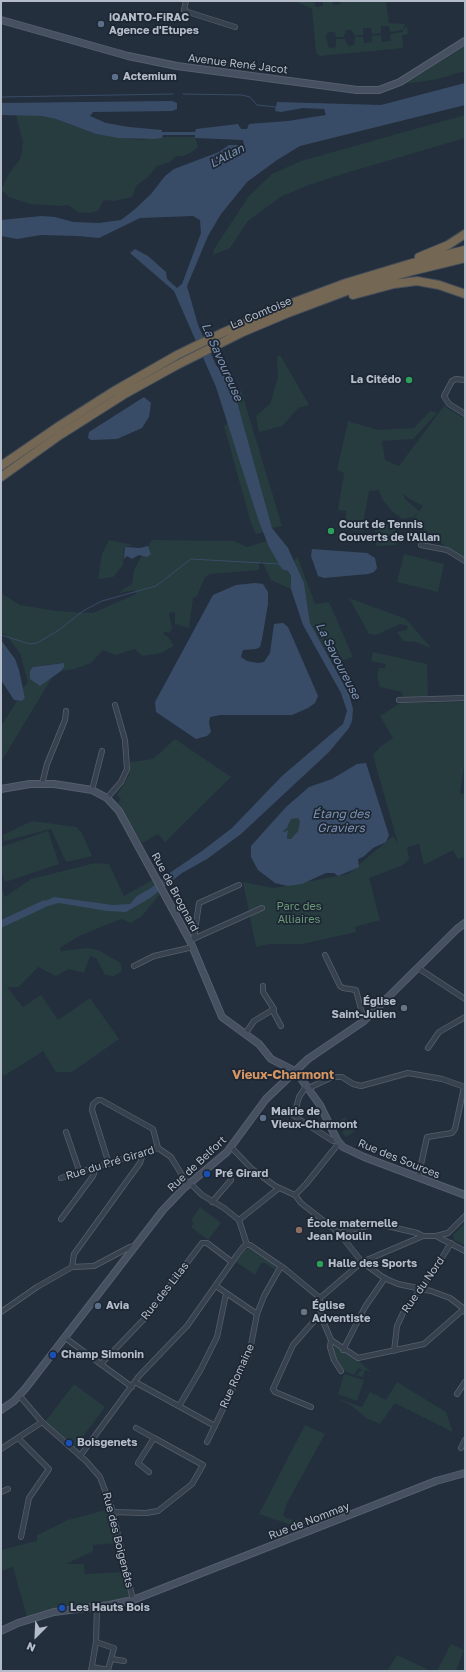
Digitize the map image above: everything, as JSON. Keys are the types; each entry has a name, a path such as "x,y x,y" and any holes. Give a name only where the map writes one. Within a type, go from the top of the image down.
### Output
{"highway":[{"path":"381,272 437,250 465,234"},
{"name":"La Comtoise","path":"1,466 94,403 193,347 212,338 304,298 381,272 465,250"},
{"name":"La Comtoise","path":"1,477 107,405 197,355 254,327 352,290 412,271 465,258"},
{"path":"254,327 345,297 401,282 418,281 432,283 465,294"}],"street":[{"path":"186,1 184,10 235,27"},
{"name":"Avenue René Jacot","path":"1,20 128,56 155,62 357,90 379,90 400,82 465,41"},
{"path":"465,380 452,381 444,396 449,404 465,414"},
{"path":"421,545 447,550 465,561"},
{"path":"399,700 465,698"},
{"path":"107,798 121,782 127,768 126,745 115,705"},
{"path":"42,784 49,758 65,720 66,710"},
{"path":"92,790 102,751"},
{"name":"Rue de Brognard","path":"1,789 42,784 73,786 92,790 107,798 119,810 163,891 192,939 193,947 222,1017 259,1044 271,1059 295,1071"},
{"path":"192,939 199,902 239,885"},
{"path":"192,939 262,908"},
{"name":"Rue de Belfort","path":"1,1410 25,1388 163,1210 189,1184 231,1147 266,1099 314,1055 364,1021 457,929 465,923"},
{"path":"134,966 154,956 193,947"},
{"path":"325,954 340,986 343,988 356,990 364,1021"},
{"path":"418,968 465,999"},
{"path":"263,986 263,992 274,1009 273,1011 281,1026"},
{"path":"246,1034 254,1021 273,1011"},
{"path":"428,1048 439,1032 465,1017"},
{"path":"295,1071 308,1086 320,1105 338,1142"},
{"path":"338,1142 333,1141 294,1116 299,1097 308,1086 339,1076 361,1086 399,1074 415,1074 442,1078 464,1087 452,1133 427,1137 418,1178"},
{"path":"109,1164 92,1110 93,1104 98,1100 101,1100 153,1130 158,1148"},
{"path":"66,1132 80,1173"},
{"path":"294,1195 306,1184 338,1142"},
{"name":"Rue des Sources","path":"338,1142 352,1152 465,1195"},
{"path":"231,1147 252,1169 279,1188 294,1195 301,1203 339,1233 362,1262 385,1278 398,1284 419,1288 450,1298 464,1309 424,1344 358,1358 343,1350 331,1340 321,1316 320,1298 281,1266 250,1245 247,1245"},
{"name":"Rue du Pré Girard","path":"61,1178 143,1154 158,1148 171,1157 189,1184 202,1195 224,1208 239,1220"},
{"path":"72,1267 74,1254 140,1163 143,1154"},
{"path":"61,1219 93,1176 96,1168"},
{"path":"212,1202 232,1180"},
{"path":"247,1245 239,1220 279,1188"},
{"path":"320,1298 362,1262 423,1236 436,1236 448,1233 465,1216"},
{"path":"339,1233 375,1224 417,1233 423,1236"},
{"path":"451,1243 452,1230"},
{"path":"436,1236 465,1251"},
{"name":"Rue des Lilas","path":"101,1364 146,1317 202,1243 207,1243 232,1262"},
{"name":"Rue du Nord","path":"394,1351 399,1320 419,1288 435,1269 451,1243"},
{"path":"80,1456 135,1382 187,1326 232,1262 244,1246 247,1245"},
{"path":"1,1312 37,1287 72,1267 100,1264 130,1247 135,1246"},
{"name":"Rue Romaine","path":"207,1442 249,1355 257,1314 264,1296 281,1266"},
{"path":"343,1350 365,1307 385,1278"},
{"path":"216,1286 257,1314"},
{"path":"179,1406 217,1338 226,1294"},
{"path":"311,1407 275,1392 273,1389 293,1345 321,1316"},
{"path":"64,1337 132,1387"},
{"path":"331,1340 330,1347 334,1360 341,1371"},
{"path":"135,1382 215,1426"},
{"path":"457,1394 465,1382"},
{"path":"25,1388 25,1402"},
{"name":"Rue des Boigenêts","path":"19,1395 42,1422 80,1456 100,1477 112,1512 133,1600"},
{"path":"1,1449 42,1422"},
{"path":"136,1428 208,1467"},
{"path":"18,1438 49,1469 30,1498 21,1537"},
{"path":"149,1472 138,1463 154,1438"},
{"path":"461,1448 465,1440"},
{"path":"112,1512 146,1513 158,1511 192,1484 203,1465"},
{"name":"Rue de Nommay","path":"1,1631 18,1623 54,1612 97,1607 133,1600 414,1489 465,1473"},
{"path":"1,1492 8,1489"},
{"path":"96,1642 113,1646 114,1648 108,1670 91,1669 96,1642 97,1607"},
{"path":"112,1659 124,1661"}],"green space":[{"path":"295,1 314,1 316,7 323,6 323,1 332,1 333,5 341,4 340,1 351,1 351,3 359,1 399,1 386,2 389,23 405,24 403,30 390,32 389,26 381,26 381,33 372,34 371,28 363,28 363,35 355,36 352,30 346,30 344,37 336,37 335,32 328,32 326,36 329,48 336,47 336,39 345,39 348,46 354,45 355,37 363,37 364,43 372,42 372,36 381,35 382,42 391,41 390,34 402,32 407,25 408,34 402,35 403,48 320,56 316,53 312,9"},
{"path":"465,46 465,71 438,79 405,84"},
{"path":"16,115 42,116 56,119 96,134 142,140 162,137 195,137 198,147 192,152 183,156 176,156 170,162 157,166 148,177 137,185 132,197 114,201 103,201 98,211 89,213 78,212 68,205 30,204 9,197 1,190 8,175 20,159 22,152 23,142"},
{"path":"465,115 465,138 346,173 309,185 282,196 248,221 230,248 213,255 214,249 249,196 272,174 301,161"},
{"path":"280,355 309,405 298,408 282,426 259,432 256,416 270,404 278,377 277,357"},
{"path":"241,390 282,526 272,528 236,398"},
{"path":"444,406 465,419 465,557 449,549 412,520 423,506 408,498 403,493 405,499 419,511 413,517 402,519 393,512 382,499 379,490 369,491 363,531 345,530 346,511 338,510 344,473 337,470 348,421 378,430 414,428 430,411 437,413 413,439 382,441 385,460 399,466"},
{"path":"229,422 258,519 264,532 256,534 251,523 224,426"},
{"path":"395,524 396,545 376,546 375,526"},
{"path":"109,540 133,545 124,547 123,565 113,577 98,579 102,554"},
{"path":"152,540 234,541 247,547 267,541 282,568 288,571 291,576 291,589 271,580 262,561 259,563 259,570 210,574 205,577 197,596 193,598 189,628 175,624 175,612 169,613 172,629 169,633 165,631 163,634 168,637 174,646 161,653 142,656 135,649 116,655 103,650 91,663 75,669 61,671 64,667 60,663 33,667 40,686 53,676 1,762 1,726 17,701 22,701 25,698 23,688 28,682 20,653 6,635 1,633 1,593 20,605 56,611 93,613 136,594 135,590 120,593 132,584 134,570 142,555 151,554 148,546"},
{"path":"404,554 444,564 438,592 397,582"},
{"path":"297,556 315,604 329,602 353,657 333,663 310,623 304,583 294,562"},
{"path":"349,598 406,619 431,648 416,642 403,641 397,632 407,630 408,626 400,624 376,635 369,634"},
{"path":"373,652 427,664 428,696 403,698 402,692 380,687 377,677 379,668 385,668 386,664 371,661"},
{"name":"Parc des Alliaires","path":"465,702 465,757 460,794 465,793 465,857 458,859 453,850 424,865 419,844 407,847 409,859 403,865 369,878 380,920 355,927 356,932 302,944 269,944 256,947 243,882 274,888 348,874 393,836 398,844 373,755 380,747 393,738 380,716 400,703"},
{"path":"175,739 231,777 165,842 158,834 142,843 118,803 121,799 117,795 129,776 130,762 153,759"},
{"path":"298,818 300,822 298,831 291,839 287,839 288,831 285,833 283,831 287,828 291,819"},
{"path":"32,821 76,827 82,833 92,856 66,862 51,829 4,841 3,835"},
{"path":"48,831 59,864 5,882 1,870 1,847"},
{"path":"95,863 109,864 124,896 154,879 161,893 141,917 130,923 121,919 79,936 60,948 61,951 87,948 98,950 121,963 122,971 114,976 105,975 96,958 90,956 84,973 69,969 56,976 38,967 19,987 7,987 23,1007 41,995 58,1020 90,998 119,1039 72,1072 56,1072 43,1051 4,1076 1,1072 1,886 5,897 31,879"},
{"path":"345,1117 355,1131 346,1137 342,1132 348,1127 346,1124 342,1128 337,1125 335,1129 333,1125"},
{"path":"200,1207 221,1223 208,1240 191,1227 194,1223 191,1220"},
{"path":"465,1223 465,1245 454,1240 453,1235"},
{"path":"249,1248 276,1265 275,1270 265,1263 261,1263 255,1275 236,1262 245,1250"},
{"path":"335,1346 357,1359 371,1372 365,1370 363,1377 356,1375 362,1370 359,1368 354,1375 344,1371 336,1358 333,1347"},
{"path":"344,1374 364,1380 357,1401 338,1394"},
{"path":"397,1382 446,1412 453,1432 395,1403 380,1424 366,1418 352,1406 338,1399 362,1407 370,1392 386,1400"},
{"path":"74,1384 105,1407 75,1447 45,1422"},
{"path":"305,1425 325,1434 287,1503 283,1515 287,1519 309,1522 297,1527 259,1514"},
{"path":"109,1509 118,1543 93,1545 93,1551 66,1564 84,1564 85,1574 124,1572 129,1595 127,1598 44,1611 27,1617 13,1567 1,1571 1,1550 37,1541 37,1535 68,1520"},
{"path":"451,1644 464,1650 456,1671 437,1671"},
{"path":"397,1655 427,1669 426,1671 387,1671"}],"water":[{"name":"L'Allan","path":"465,83 465,105 300,146 277,160 247,182 221,214 208,236 187,286 198,325 216,365 228,379 236,398 272,528 288,548 304,583 310,623 349,694 353,709 352,721 349,728 329,752 241,834 207,859 182,873 150,898 126,912 107,911 59,903 37,909 37,905 54,897 113,905 130,904 137,896 151,888 232,828 282,776 343,724 347,711 341,693 303,625 291,589 291,576 288,571 282,569 269,547 258,519 216,387 174,291 130,253 135,249 148,256 166,272 167,279 177,288 182,284 201,233 200,220 193,216 140,218 99,238 41,235 17,239 1,236 1,220 42,216 55,217 73,222 99,223 121,220 151,194 165,176 174,169 219,152 229,145 244,145 243,140 195,138 195,135 163,135 162,138 153,139 118,138 96,134 56,119 42,116 1,115 1,103 172,101 177,103 177,109 172,111 93,112 90,116 106,123 129,127 162,130 162,132 195,132 196,129 238,124 241,129 247,129 249,124 288,121 326,115 324,109 303,108 281,112 275,111 277,102 381,105"},
{"path":"144,397 151,403 149,417 142,428 117,439 91,440 88,438 89,432"},
{"path":"148,546 151,554 147,557 139,555 132,559 127,556 124,559 125,547 140,548"},
{"path":"312,549 367,553 375,558 377,568 374,572 368,574 324,578 318,576 311,556"},
{"path":"255,583 263,584 268,592 268,604 262,639 260,647 256,649 243,650 241,657 247,661 258,663 264,662 270,653 274,624 283,623 288,627 318,696 315,703 292,715 220,715 210,717 209,723 211,732 207,736 196,739 156,712 155,702 213,595 236,585"},
{"path":"1,640 15,659 19,670 25,698 22,701 14,700 1,680"},
{"path":"64,663 64,667 61,671 40,686 30,679 30,671 33,667"},
{"name":"Étang des Graviers","path":"366,763 389,835 386,842 373,848 363,857 358,859 359,867 338,876 334,873 326,873 302,884 288,886 275,883 258,870 251,857 251,846 286,807 309,787 332,779 357,764","holes":["298,818 300,822 298,831 291,839 287,839 288,830 285,832 283,831 287,828 291,819"]}],"waterway":[{"path":"1,97 173,94"},
{"path":"183,94 242,95 250,97 257,105 276,107"},
{"path":"1,635 30,644 37,643 59,630 83,611 102,601 156,586 191,559 280,564"},
{"name":"La Savoureuse","path":"1,924 44,904"}],"place":[{"name":"iQANTO-FiRAC Agence d'Etupes","path":"101,24"},
{"name":"Actemium","path":"115,77"},
{"name":"La Citédo","path":"409,380"},
{"name":"Court de Tennis Couverts de l'Allan","path":"331,531"},
{"name":"Église Saint-Julien","path":"404,1008"},
{"name":"Mairie de Vieux-Charmont","path":"263,1118"},
{"name":"Pré Girard","path":"207,1174"},
{"name":"École maternelle Jean Moulin","path":"299,1230"},
{"name":"Halle des Sports","path":"320,1264"},
{"name":"Avia","path":"98,1306"},
{"name":"Église Adventiste","path":"304,1312"},
{"name":"Champ Simonin","path":"53,1355"},
{"name":"Boisgenets","path":"69,1443"},
{"name":"Les Hauts Bois","path":"62,1608"}],"district":[{"name":"Vieux-Charmont","path":"283,1075"}]}
